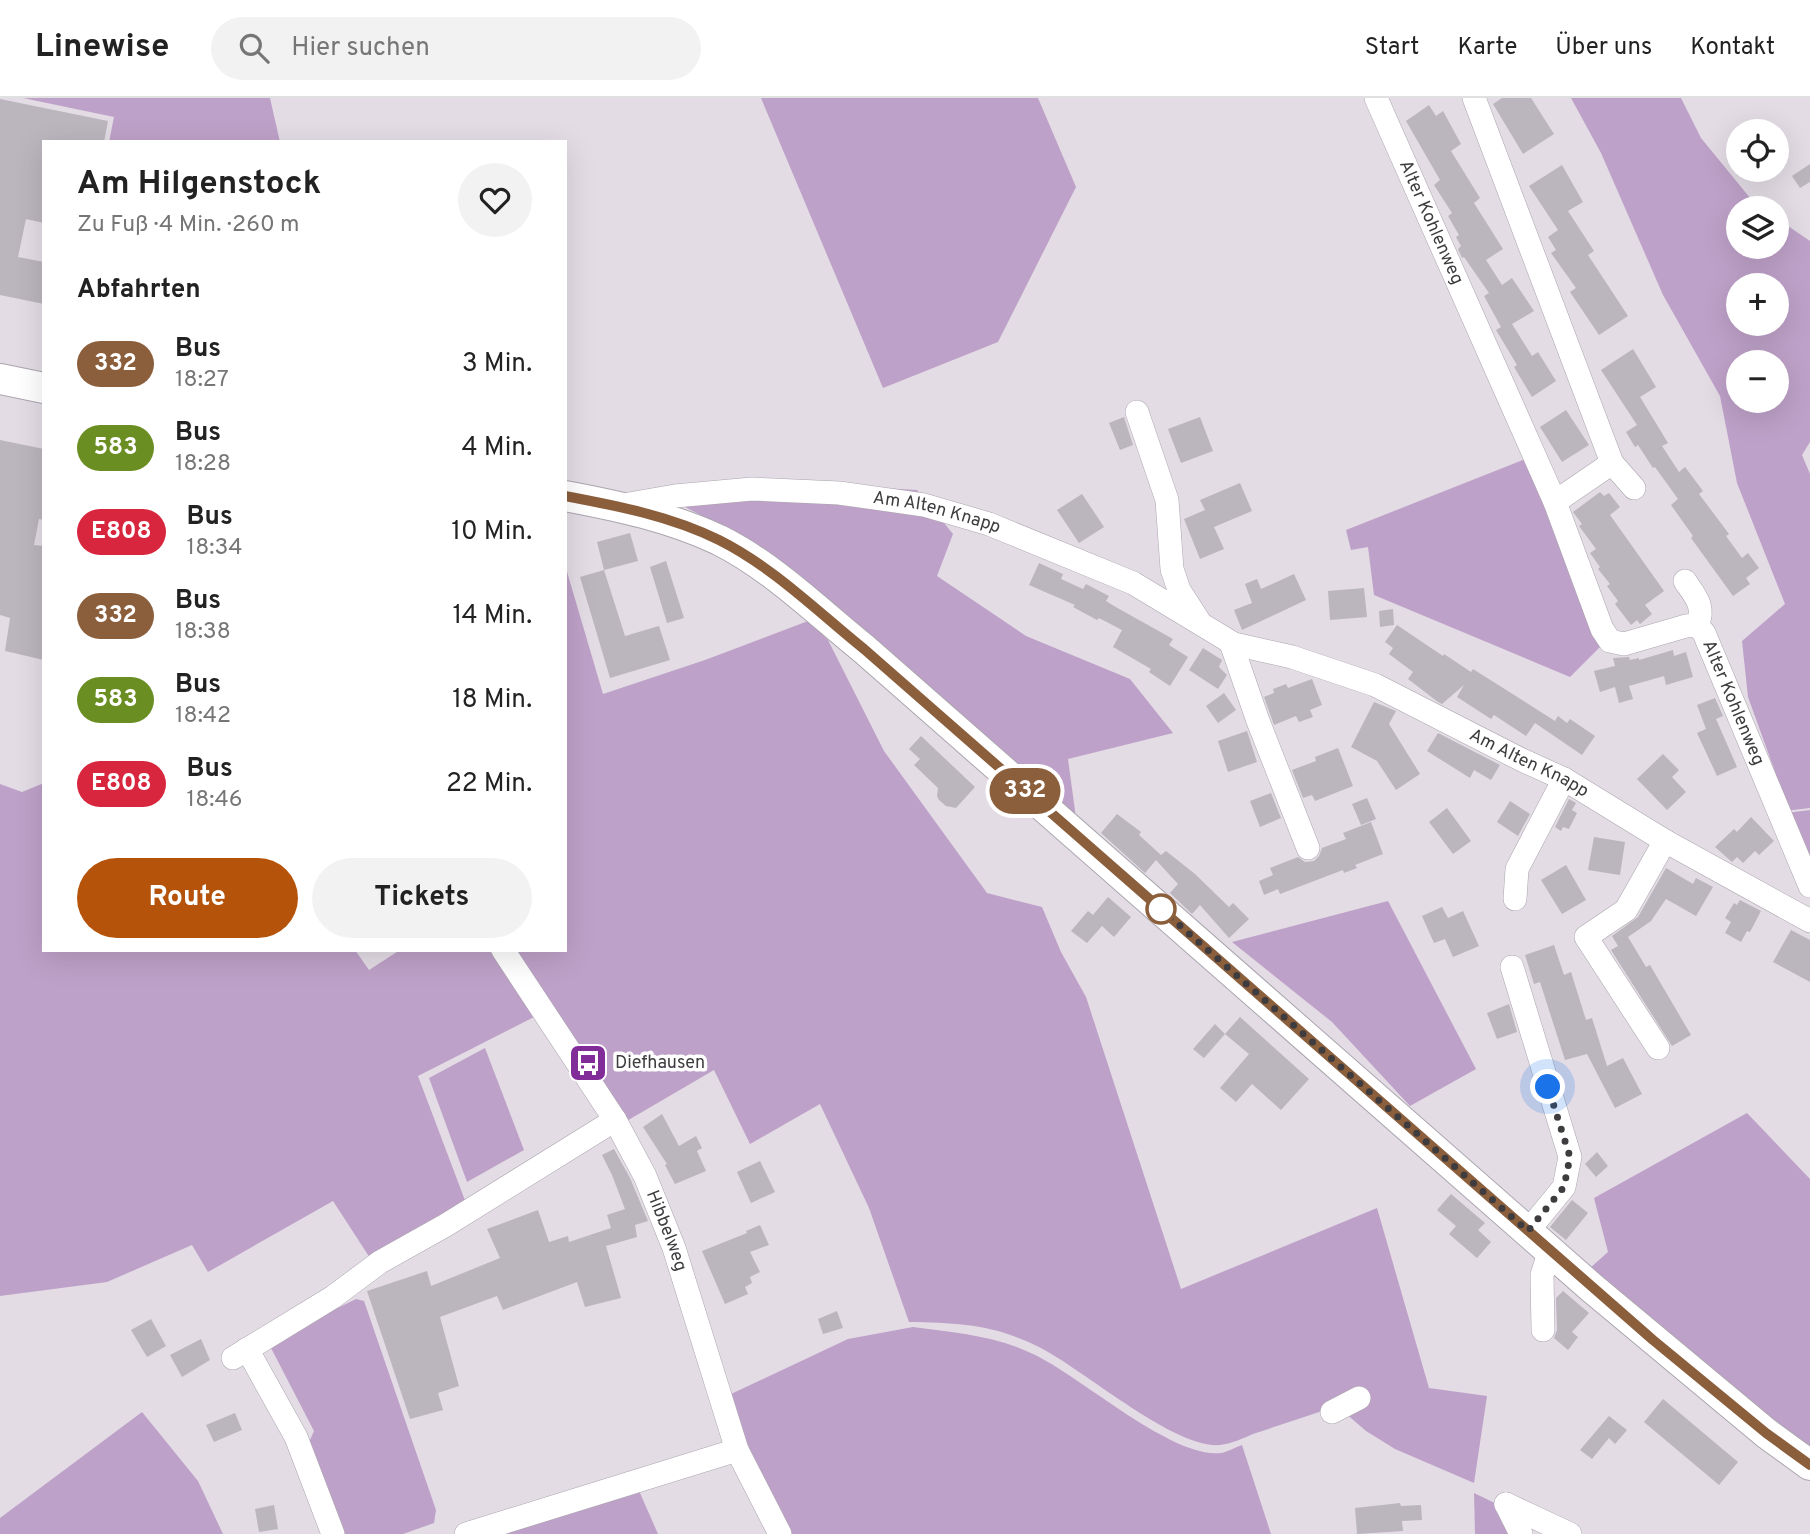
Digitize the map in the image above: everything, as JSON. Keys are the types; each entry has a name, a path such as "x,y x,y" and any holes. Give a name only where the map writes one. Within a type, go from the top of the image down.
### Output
{"main road":[{"path":"0,379 42,388"},
{"path":"567,496 617,506 681,524 721,541 767,569 864,649 1653,1340 1766,1433 1810,1465"}],"street":[{"name":"Alter Kohlenweg","path":"1376,98 1555,502 1602,629 1610,641 1623,644 1697,625 1704,634 1810,886"},
{"path":"1474,98 1612,463 1634,488"},
{"path":"1137,412 1167,500 1172,569 1179,590 1202,626"},
{"path":"1555,502 1612,463"},
{"name":"Am Alten Knapp","path":"617,506 675,496 752,489 839,493 923,505 989,524 1133,583 1231,643 1292,657 1375,685 1563,779 1665,841 1810,921"},
{"path":"1685,581 1699,601 1702,611 1697,625"},
{"path":"1231,643 1308,848"},
{"path":"1515,899 1517,869 1563,779"},
{"path":"1658,1048 1586,937 1626,910 1665,841"},
{"name":"Hibbelweg","path":"504,952 615,1119 645,1176 665,1223 737,1450 780,1534"},
{"path":"1512,967 1570,1157 1564,1187 1539,1241 1543,1330"},
{"path":"333,1534 296,1437 240,1354 332,1297 380,1262 446,1225 615,1119"},
{"path":"1332,1412 1359,1398"},
{"path":"466,1534 737,1450"},
{"path":"1521,1534 1506,1504 1570,1534"}],"shaded area":[{"path":"23,98 270,98 280,140 109,140 114,117"},
{"path":"761,98 1038,98 1076,187 998,342 883,388"},
{"path":"1571,98 1681,98 1701,138 1726,169 1726,182 1737,182 1748,196 1726,196 1726,259 1789,259 1789,227 1810,241 1810,442 1802,455 1810,474 1810,808 1785,811 1782,791 1748,697 1742,641 1785,604 1737,483 1720,396 1663,295 1601,153"},
{"path":"1533,456 1605,642 1570,677 1374,595 1368,547 1351,550 1346,530"},
{"path":"830,485 917,490 953,534 937,576 1026,636 1130,679 1173,733 1068,759 1076,818 792,569 722,526 679,504"},
{"path":"567,572 603,694 705,660 808,621 828,640 884,751 987,893 1042,907 1061,952 1086,997 1181,1289 1377,1208 1429,1388 1487,1396 1474,1483 1395,1449 1366,1431 1337,1406 1229,1443 1201,1443 1154,1422 1058,1358 1022,1339 976,1326 909,1322 869,1208 820,1104 750,1144 714,1070 625,1122 514,952 567,952"},
{"path":"0,784 22,792 42,784 42,952 356,952 369,970 397,952 490,952 534,1017 418,1076 466,1203 370,1258 333,1201 208,1272 192,1245 107,1282 0,1296"},
{"path":"1810,810 1810,871 1786,813"},
{"path":"1388,901 1476,1069 1410,1106 1332,1022 1232,942"},
{"path":"485,1048 524,1150 467,1182 429,1078"},
{"path":"1747,1113 1810,1179 1810,1449 1786,1433 1590,1268 1608,1252 1594,1198"},
{"path":"356,1299 364,1301 436,1510 434,1523 403,1534 342,1534 306,1449 314,1431 271,1348 297,1328"},
{"path":"913,1327 989,1339 1033,1354 1126,1414 1177,1443 1201,1451 1221,1453 1242,1445 1271,1534 788,1534 728,1401 731,1394 848,1339"},
{"path":"142,1412 198,1481 223,1534 0,1534 0,1518"},
{"path":"633,1477 658,1534 455,1534"},
{"path":"1474,1493 1503,1507 1517,1534 1475,1534"}],"building":[{"path":"1502,98 1531,98 1554,134 1523,154 1493,104"},
{"path":"0,99 108,121 104,140 42,140 42,223 26,219 18,257 42,262 42,304 0,295"},
{"path":"1429,105 1436,116 1443,111 1461,144 1451,151 1480,198 1474,203 1503,249 1486,260 1502,285 1512,278 1534,311 1512,324 1532,356 1538,352 1556,381 1532,397 1496,330 1501,327 1484,296 1489,293 1458,249 1461,246 1456,237 1459,235 1448,216 1452,213 1434,185 1440,180 1406,121"},
{"path":"1810,164 1810,182 1800,188 1792,176"},
{"path":"1562,165 1583,202 1568,211 1594,251 1588,255 1628,316 1599,335 1570,292 1576,288 1551,253 1556,250 1548,237 1558,230 1529,186"},
{"path":"1633,349 1656,387 1640,397 1668,443 1662,446 1679,472 1685,467 1703,491 1699,494 1729,534 1726,536 1742,558 1748,553 1759,568 1746,578 1750,584 1733,596 1671,505 1678,499 1626,432 1637,425 1601,370"},
{"path":"1566,410 1589,445 1562,462 1540,427"},
{"path":"1124,417 1133,445 1120,450 1109,423"},
{"path":"1200,417 1213,451 1181,463 1168,429"},
{"path":"0,440 42,449 42,520 39,519 34,545 42,546 42,660 5,651 10,618 0,615"},
{"path":"1240,483 1252,511 1214,527 1224,549 1200,559 1184,519 1205,510 1200,500"},
{"path":"1600,492 1604,496 1609,493 1620,507 1610,515 1664,591 1645,605 1652,614 1640,624 1637,620 1631,625 1615,604 1618,601 1607,586 1610,584 1590,553 1596,549 1579,526 1582,524 1573,512"},
{"path":"1082,494 1104,527 1079,543 1057,510"},
{"path":"630,533 638,561 604,570 597,542"},
{"path":"666,561 684,618 667,623 650,567"},
{"path":"1039,563 1063,574 1061,579 1083,589 1086,584 1109,596 1106,601 1173,639 1169,645 1188,657 1170,686 1149,672 1151,669 1113,647 1122,630 1029,585"},
{"path":"604,570 625,636 659,626 670,660 610,678 580,577"},
{"path":"1294,574 1306,600 1242,630 1234,610 1252,603 1245,584 1257,579 1261,589"},
{"path":"1364,588 1367,617 1330,620 1328,591"},
{"path":"1393,609 1394,625 1380,627 1379,611"},
{"path":"1397,625 1443,656 1444,654 1471,672 1473,669 1555,721 1558,716 1567,723 1570,719 1595,736 1582,755 1535,723 1526,736 1494,715 1491,719 1457,697 1464,685 1442,704 1438,702 1408,679 1413,672 1389,654 1393,648 1385,642"},
{"path":"1203,648 1222,660 1219,667 1227,675 1218,689 1189,670"},
{"path":"1673,650 1674,656 1686,652 1693,677 1666,685 1664,676 1629,686 1633,699 1619,703 1615,687 1600,692 1594,671 1615,666 1613,658 1629,657 1630,660 1639,660"},
{"path":"1312,679 1322,705 1310,710 1313,717 1299,722 1296,716 1274,725 1264,697 1274,693 1273,689 1286,684 1288,688"},
{"path":"1224,693 1236,710 1218,723 1206,706"},
{"path":"1715,698 1723,716 1716,719 1737,767 1717,776 1697,733 1706,729 1697,705"},
{"path":"1374,702 1396,711 1389,724 1420,774 1396,790 1377,761 1351,747"},
{"path":"1247,731 1257,762 1228,772 1218,741"},
{"path":"1438,733 1500,765 1491,780 1474,770 1470,778 1427,751"},
{"path":"921,736 975,787 956,808 946,806 939,800 938,788 914,765 920,759 909,749"},
{"path":"1338,748 1353,786 1315,801 1312,795 1303,798 1292,770 1316,761 1315,757"},
{"path":"1663,754 1679,770 1672,777 1686,792 1667,810 1637,779"},
{"path":"1271,793 1281,818 1260,827 1250,801"},
{"path":"1367,798 1376,819 1361,825 1352,804"},
{"path":"1569,799 1576,803 1572,810 1577,813 1569,829 1563,827 1561,831 1555,827"},
{"path":"1510,801 1530,814 1518,836 1497,822"},
{"path":"1447,808 1471,841 1453,854 1429,822"},
{"path":"1117,814 1141,832 1139,835 1161,855 1166,851 1229,907 1233,903 1249,919 1229,938 1200,905 1192,914 1170,893 1178,884 1156,860 1145,873 1101,833"},
{"path":"1751,817 1774,841 1759,855 1755,851 1743,863 1737,857 1732,862 1715,847 1734,829 1737,832"},
{"path":"1371,822 1383,854 1355,865 1357,868 1344,873 1343,870 1280,894 1278,889 1264,895 1259,881 1273,875 1270,868 1298,857 1305,862 1314,861 1322,848 1346,839 1343,833"},
{"path":"1594,837 1625,842 1620,875 1588,870"},
{"path":"1566,865 1586,900 1562,914 1541,880"},
{"path":"1666,868 1693,884 1696,878 1713,887 1696,916 1666,899 1651,921 1628,937 1646,967 1650,965 1691,1035 1672,1046 1611,950 1618,946 1612,936 1638,917"},
{"path":"1108,897 1131,917 1114,937 1102,926 1087,943 1071,931 1088,911 1093,915"},
{"path":"1740,900 1761,911 1750,932 1747,931 1741,942 1725,933 1731,922 1725,918 1734,903 1737,905"},
{"path":"1442,907 1448,918 1463,911 1479,946 1453,957 1445,939 1434,943 1422,916"},
{"path":"1791,930 1810,940 1810,982 1773,962"},
{"path":"1554,945 1564,975 1571,972 1586,1020 1592,1018 1607,1066 1623,1058 1642,1094 1615,1108 1587,1054 1565,1060 1540,982 1534,984 1525,955"},
{"path":"1509,1004 1517,1032 1497,1039 1487,1013"},
{"path":"1240,1017 1309,1079 1281,1110 1252,1084 1236,1102 1220,1088 1249,1054 1225,1034"},
{"path":"1215,1024 1225,1034 1204,1058 1193,1049"},
{"path":"662,1114 679,1146 696,1136 702,1148 697,1151 706,1171 675,1184 665,1165 667,1164 643,1127"},
{"path":"614,1149 648,1221 635,1225 637,1237 606,1246 621,1298 585,1307 577,1282 503,1310 497,1296 440,1317 459,1386 438,1393 443,1410 410,1419 367,1291 427,1271 431,1286 500,1258 487,1229 538,1210 549,1242 568,1236 569,1242 611,1228 607,1215 625,1209 602,1155"},
{"path":"1597,1152 1608,1166 1596,1177 1585,1164"},
{"path":"760,1161 775,1192 751,1203 737,1172"},
{"path":"1451,1194 1485,1223 1478,1230 1491,1242 1477,1258 1449,1234 1456,1226 1437,1210"},
{"path":"1572,1200 1588,1213 1566,1240 1550,1227"},
{"path":"760,1225 769,1245 750,1252 760,1272 750,1277 752,1283 745,1287 748,1294 725,1304 702,1251"},
{"path":"1563,1291 1589,1313 1572,1332 1578,1337 1568,1350 1554,1338 1557,1330 1556,1298"},
{"path":"837,1311 843,1328 823,1334 818,1319"},
{"path":"151,1319 166,1346 147,1357 131,1330"},
{"path":"201,1339 210,1360 182,1377 170,1355"},
{"path":"1663,1399 1738,1462 1719,1485 1644,1422"},
{"path":"235,1413 242,1430 214,1442 206,1425"},
{"path":"1609,1416 1627,1430 1615,1444 1609,1438 1592,1459 1580,1450"},
{"path":"1400,1503 1401,1506 1421,1505 1422,1520 1402,1521 1403,1531 1357,1534 1355,1508"},
{"path":"274,1505 278,1529 259,1532 255,1509"}],"bus line":[{"name":"332","path":"567,496 617,506 681,524 721,541 767,569 864,649 1592,1288 1766,1433 1810,1465"}],"place":[{"name":"Diefhausen","path":"588,1063"}],"route":[{"path":"1161,909 1528,1231 1564,1187 1570,1157 1548,1087"}]}
